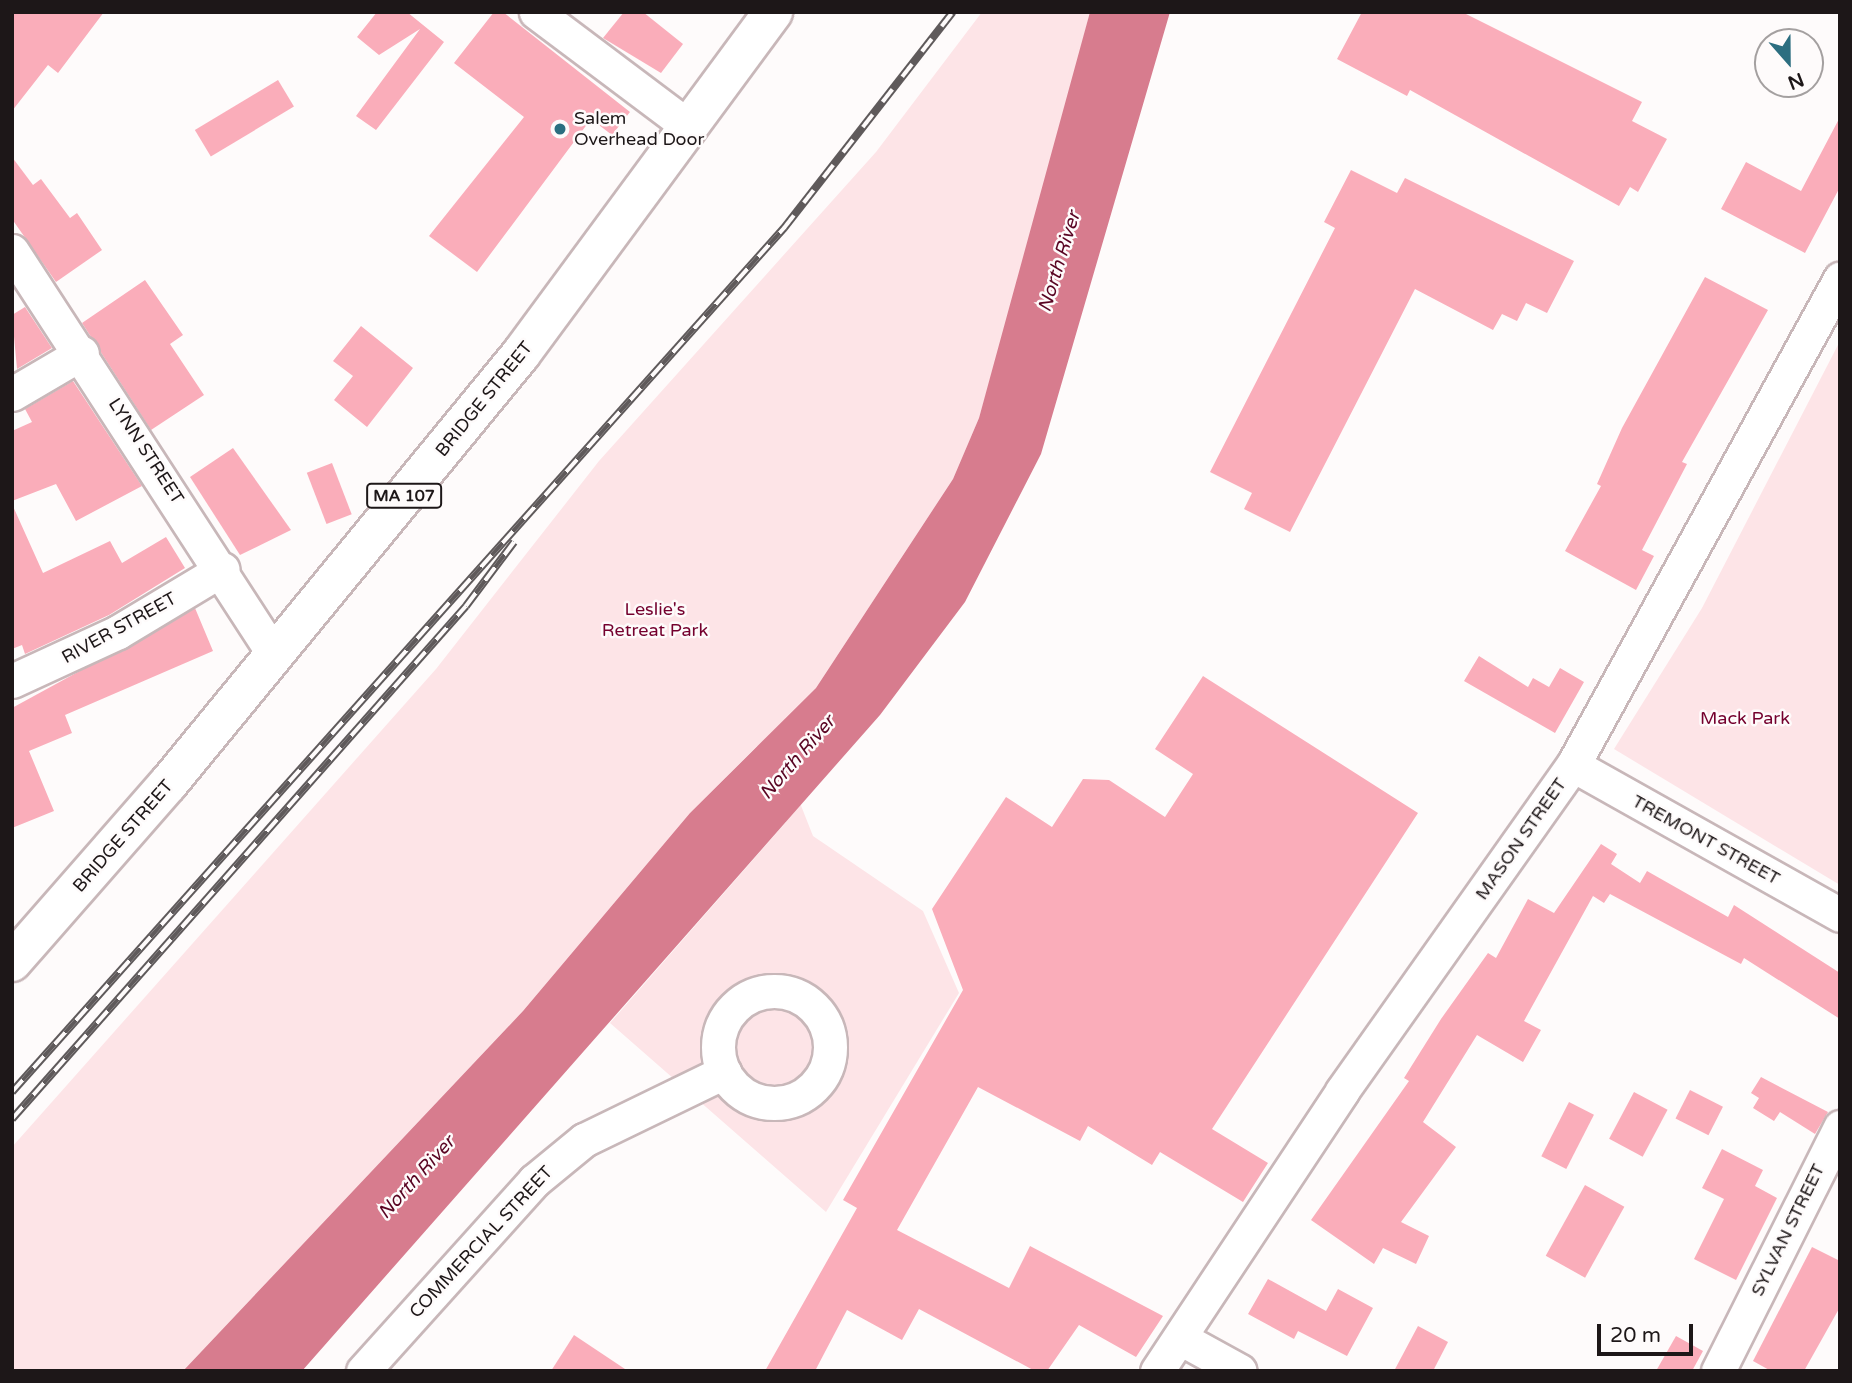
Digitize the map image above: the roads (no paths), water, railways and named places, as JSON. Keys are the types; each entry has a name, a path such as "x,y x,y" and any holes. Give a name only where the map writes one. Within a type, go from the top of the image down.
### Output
{"main road":[{"name":"BRIDGE STREET","path":"12,962 274,656 536,334 773,12"}],"street":[{"path":"554,18 689,127"},
{"name":"LYNN STREET","path":"12,251 223,569 274,656"},
{"name":"MASON STREET","path":"1157,1371 1342,1091 1573,765 1840,279"},
{"path":"12,394 82,353"},
{"name":"RIVER STREET","path":"12,681 118,632 223,569"},
{"name":"TREMONT STREET","path":"1573,765 1840,915"},
{"name":"COMMERCIAL STREET","path":"363,1371 534,1181 564,1156 584,1140 724,1072"},
{"name":"SYLVAN STREET","path":"1718,1371 1840,1127"},
{"path":"1180,1338 1240,1371"}],"water":[{"name":"North River","path":"1090,12 1170,12 1041,454 965,602 880,715 302,1371 183,1371 523,1011 690,813 816,688 953,479 979,418"}],"railway":[{"path":"12,1092 784,228 953,12"},
{"path":"12,1119 466,606 514,542"}],"place":[{"name":"Salem Overhead Door","path":"560,129"}],"park label":[{"name":"Leslie's Retreat Park","path":"655,620"},
{"name":"Mack Park","path":"1745,718"}]}
